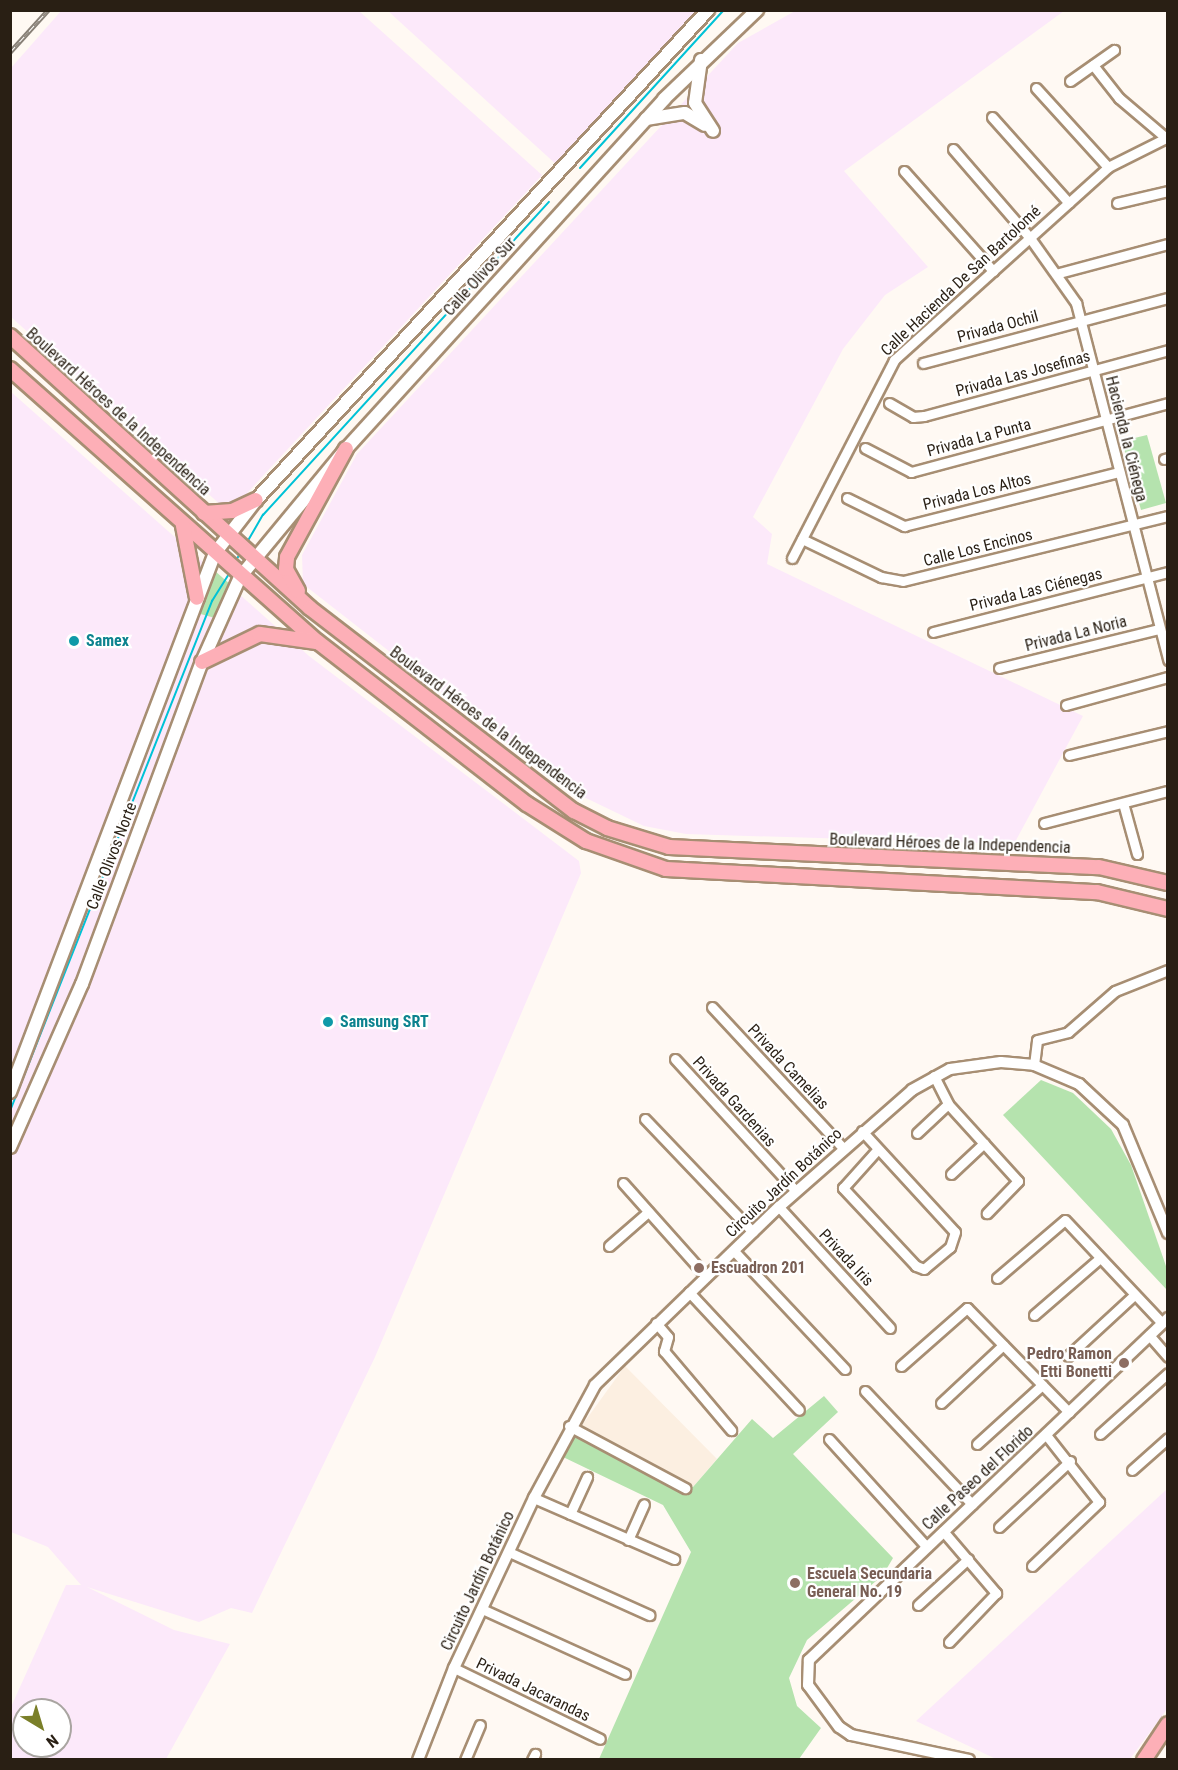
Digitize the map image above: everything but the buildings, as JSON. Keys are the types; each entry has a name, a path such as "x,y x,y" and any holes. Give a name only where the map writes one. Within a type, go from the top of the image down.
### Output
{"main road":[{"name":"Calle Olivos Sur","path":"215,553 256,500 708,10"},
{"name":"Calle Olivos Sur","path":"240,577 346,449 646,119 701,60 757,10"},
{"path":"646,119 685,113 695,103 701,60"},
{"path":"685,113 713,131 695,103"},
{"name":"Boulevard Héroes de la Independencia","path":"10,336 310,608 574,811 669,847 1099,867 1167,883"},
{"path":"10,369 240,577 318,642 557,824 608,851 666,869 1086,891 1125,895 1167,909"},
{"path":"310,608 290,580 287,557 346,449"},
{"path":"204,513 232,511 256,500"},
{"path":"183,525 197,598"},
{"name":"Calle Olivos Norte","path":"10,1092 215,553"},
{"name":"Calle Olivos Norte","path":"10,1147 81,984 202,662 240,577"},
{"path":"202,662 260,634 318,642"},
{"path":"666,869 706,862 715,849"},
{"path":"1144,1760 1167,1724"}],"street":[{"path":"1070,81 1114,50"},
{"path":"1092,65 1119,98 1167,137"},
{"path":"1036,88 1108,168"},
{"path":"992,117 1069,203"},
{"name":"Calle Hacienda De San Bartolomé","path":"792,558 885,373 993,270 1108,168 1129,152 1167,137"},
{"name":"Hacienda la Ciénega","path":"953,149 1059,273 1081,320 1167,660"},
{"path":"904,171 993,270"},
{"path":"1118,203 1167,191"},
{"path":"1059,273 1167,244"},
{"name":"Privada Ochil","path":"923,363 1167,298"},
{"name":"Privada Las Josefinas","path":"889,403 918,417 1167,350"},
{"name":"Privada La Punta","path":"865,448 911,472 1167,403"},
{"name":"Privada Los Altos","path":"847,498 904,526 1119,472"},
{"name":"Calle Los Encinos","path":"802,539 881,577 903,581 1167,516"},
{"name":"Privada Las Ciénegas","path":"933,632 1167,572"},
{"name":"Privada La Noria","path":"999,668 1160,628"},
{"path":"1066,705 1167,677"},
{"path":"1069,755 1167,732"},
{"path":"1044,823 1167,791"},
{"path":"1123,802 1137,854"},
{"path":"1034,1065 1037,1040 1068,1032 1115,992 1167,970"},
{"name":"Privada Camelias","path":"712,1007 843,1148"},
{"name":"Privada Gardenias","path":"675,1059 796,1191"},
{"name":"Circuito Jardín Botánico","path":"418,1760 453,1668 568,1426 595,1385 656,1323 843,1148 934,1076 984,1063 1034,1065 1079,1084 1111,1110 1133,1143 1167,1233"},
{"path":"934,1076 948,1104 1018,1181 987,1213"},
{"path":"917,1133 948,1104"},
{"path":"645,1119 753,1233"},
{"path":"862,1131 956,1235 950,1247 920,1269 845,1191 843,1182 878,1149"},
{"path":"951,1174 984,1143"},
{"path":"623,1183 706,1276"},
{"name":"Privada Iris","path":"779,1207 891,1328"},
{"path":"609,1246 648,1212"},
{"path":"997,1278 1062,1220 1134,1295 1165,1320"},
{"path":"734,1251 845,1369"},
{"path":"1034,1316 1100,1258"},
{"path":"689,1292 799,1410"},
{"path":"1068,1356 1134,1295"},
{"path":"901,1366 966,1308 1069,1412"},
{"name":"Calle Paseo del Florido","path":"969,1760 845,1731 816,1703 808,1685 809,1660 1165,1320"},
{"path":"656,1323 668,1337 664,1351 731,1430"},
{"path":"1149,1335 1167,1357"},
{"path":"941,1403 1003,1345"},
{"path":"1100,1434 1167,1372"},
{"path":"977,1444 1042,1385"},
{"path":"864,1390 972,1504"},
{"path":"568,1426 685,1488"},
{"path":"1032,1566 1099,1502 1070,1461 1046,1435"},
{"path":"1132,1470 1167,1438"},
{"path":"829,1439 926,1546"},
{"path":"999,1527 1070,1461"},
{"path":"570,1514 586,1477"},
{"path":"534,1498 674,1559"},
{"path":"628,1540 644,1504"},
{"path":"943,1531 968,1559 995,1597 949,1642"},
{"path":"509,1552 649,1616"},
{"path":"918,1605 968,1559"},
{"path":"482,1609 625,1674"},
{"name":"Privada Jacarandas","path":"453,1668 600,1739"},
{"path":"465,1760 480,1725"}],"shaded area":[{"path":"61,11 359,11 542,175 236,505 223,507 11,317 11,68"},
{"path":"388,11 696,11 559,167"},
{"path":"795,11 1064,11 844,171 928,267 885,295 843,349 753,517 772,534 767,564 1083,716 1014,844 686,834 644,826 563,787 303,584 302,555 357,454 738,43"},
{"path":"10,391 309,656 579,861 581,873 375,1357 252,1613 231,1608 199,1622 87,1587 174,1630 230,1644 166,1759 11,1759 12,1705 12,1758 72,1758 72,1698 15,1698 66,1585 81,1585 48,1547 11,1532"},
{"path":"625,1366 717,1459 693,1487 580,1428"},
{"path":"1167,1489 1167,1709 1130,1759 996,1759 916,1721"}],"green space":[{"path":"1147,435 1166,503 1141,510 1122,441"},
{"path":"215,571 231,585 215,618 197,613"},
{"path":"1041,1080 1073,1093 1111,1129 1131,1165 1167,1269 1167,1290 1003,1115"},
{"path":"824,1396 838,1412 793,1454 893,1558 883,1575 807,1640 789,1678 797,1706 821,1728 799,1759 599,1759 691,1552 663,1505 563,1457 576,1434 693,1487 752,1419 773,1438"}],"waterway":[{"path":"580,168 724,10"},
{"path":"246,544 263,515 549,202"},
{"path":"235,562 241,552"},
{"path":"10,1111 212,601 231,570"}],"railway":[{"path":"10,52 48,10"}],"place":[{"name":"Samex","path":"74,641"},
{"name":"Samsung SRT","path":"328,1022"},
{"name":"Escuadron 201","path":"699,1268"},
{"name":"Pedro Ramon Etti Bonetti","path":"1124,1363"},
{"name":"Escuela Secundaria General No. 19","path":"795,1583"}]}
